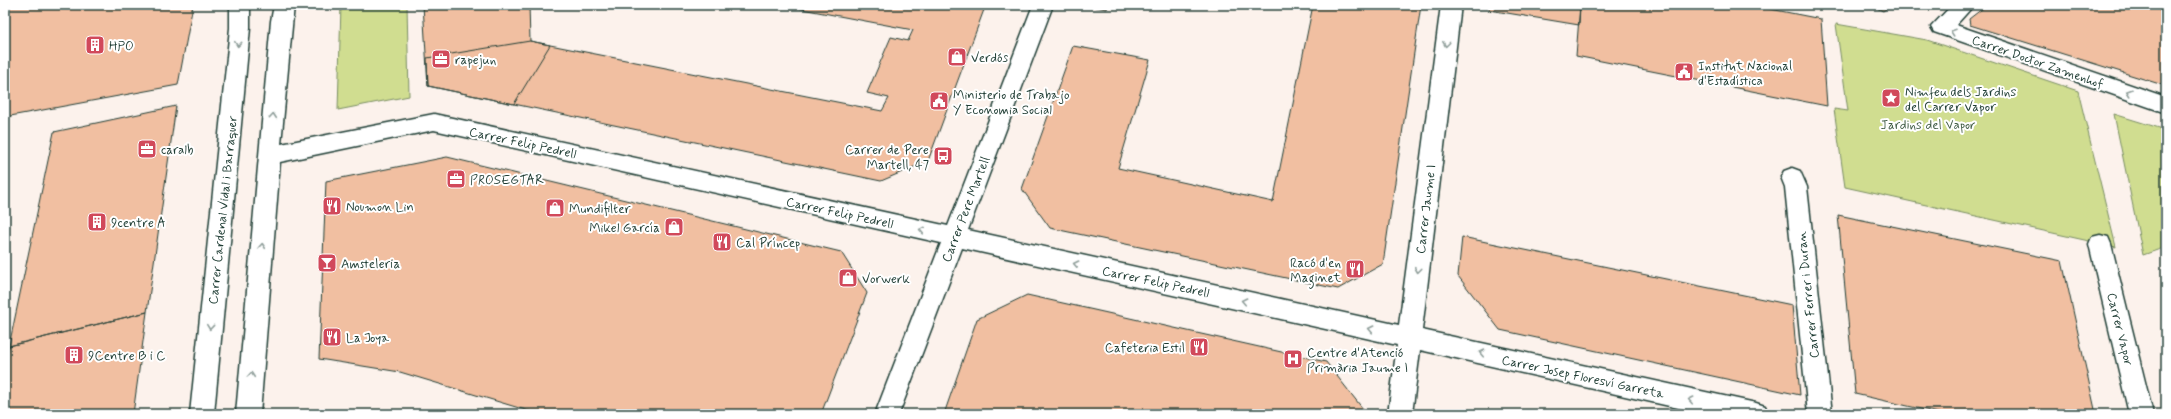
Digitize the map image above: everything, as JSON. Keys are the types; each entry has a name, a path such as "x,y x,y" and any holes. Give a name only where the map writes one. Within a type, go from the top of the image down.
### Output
{"street":[{"name":"Carrer Cardenal Vidal i Barraquer","path":"202,414 240,28 240,5"},
{"path":"248,414 284,5"},
{"name":"Carrer Pere Martell","path":"887,414 1043,5"},
{"name":"Carrer Jaume I","path":"1400,414 1451,5"},
{"name":"Carrer Doctor Zamenhof","path":"1964,5 1941,27 2166,105"},
{"name":"Carrer Felip Pedrell","path":"270,155 434,122 1409,337"},
{"name":"Carrer Ferrer i Duran","path":"1792,177 1796,186 1820,414"},
{"name":"Carrer Vapor","path":"2100,244 2141,414"},
{"name":"Carrer Josep Floresví Garreta","path":"1409,337 1756,414"}],"green space":[{"path":"341,5 407,5 409,96 338,110"},
{"name":"Jardins del Vapor","path":"1836,24 1927,40 2078,91 2116,247 1845,187 1834,109 1848,111"},
{"path":"2114,114 2166,130 2166,247 2143,255"}],"building":[{"name":"HPO","path":"5,5 193,5 178,85 5,117"},
{"path":"423,5 529,5 530,41 882,111 889,98 867,93 891,37 908,41 913,30 781,5 983,5 985,7 928,161 881,181 428,86"},
{"path":"1097,5 1108,5 1107,9 1096,7"},
{"path":"1313,5 1421,5 1383,264 1338,289 1050,228 1022,189 1073,46 1150,60 1118,168 1273,202"},
{"path":"1489,5 1580,5 1579,25 1489,10"},
{"path":"1580,5 1750,5 1821,19 1827,106 1576,56"},
{"path":"1870,5 1892,5 1883,11"},
{"path":"1987,5 2158,5 2164,22 2166,22 2166,86 1970,25 1969,19"},
{"path":"530,41 550,45 514,104 428,86 427,58"},
{"name":"9centre A","path":"176,106 147,312 9,346 54,132"},
{"path":"447,157 841,252 867,293 821,414 539,414 400,372 319,359 326,181"},
{"path":"1838,215 2062,261 2096,414 1943,414 1855,394"},
{"path":"1462,237 1792,305 1800,395 1500,330 1458,276"},
{"path":"1027,295 1326,362 1363,409 1363,414 944,414 977,319"},
{"name":"9Centre B i C","path":"147,312 133,414 5,414 5,364 9,346"}],"place":[{"name":"HPO","path":"95,45"},
{"name":"Verdós","path":"957,57"},
{"name":"rapejun","path":"441,59"},
{"name":"Institut Nacional d'Estadística","path":"1684,72"},
{"name":"Nimfeu dels Jardins del Carrer Vapor","path":"1891,98"},
{"name":"Ministerio de Trabajo Y Economia Social","path":"939,101"},
{"name":"caralb","path":"147,149"},
{"name":"Carrer de Pere Martell, 47","path":"943,156"},
{"name":"PROSEGTAR","path":"456,179"},
{"name":"Noumon Lin","path":"332,206"},
{"name":"Mundifilter","path":"555,208"},
{"name":"9centre A","path":"97,222"},
{"name":"Mikel García","path":"674,227"},
{"name":"Cal Príncep","path":"722,242"},
{"name":"Amsteleria","path":"327,263"},
{"name":"Racó d'en Maginet","path":"1355,269"},
{"name":"Vorwerk","path":"848,278"},
{"name":"La Joya","path":"332,337"},
{"name":"Cafeteria Estil","path":"1199,347"},
{"name":"9Centre B i C","path":"74,355"},
{"name":"Centre d'Atenció Primària Jaume I","path":"1293,359"}]}
